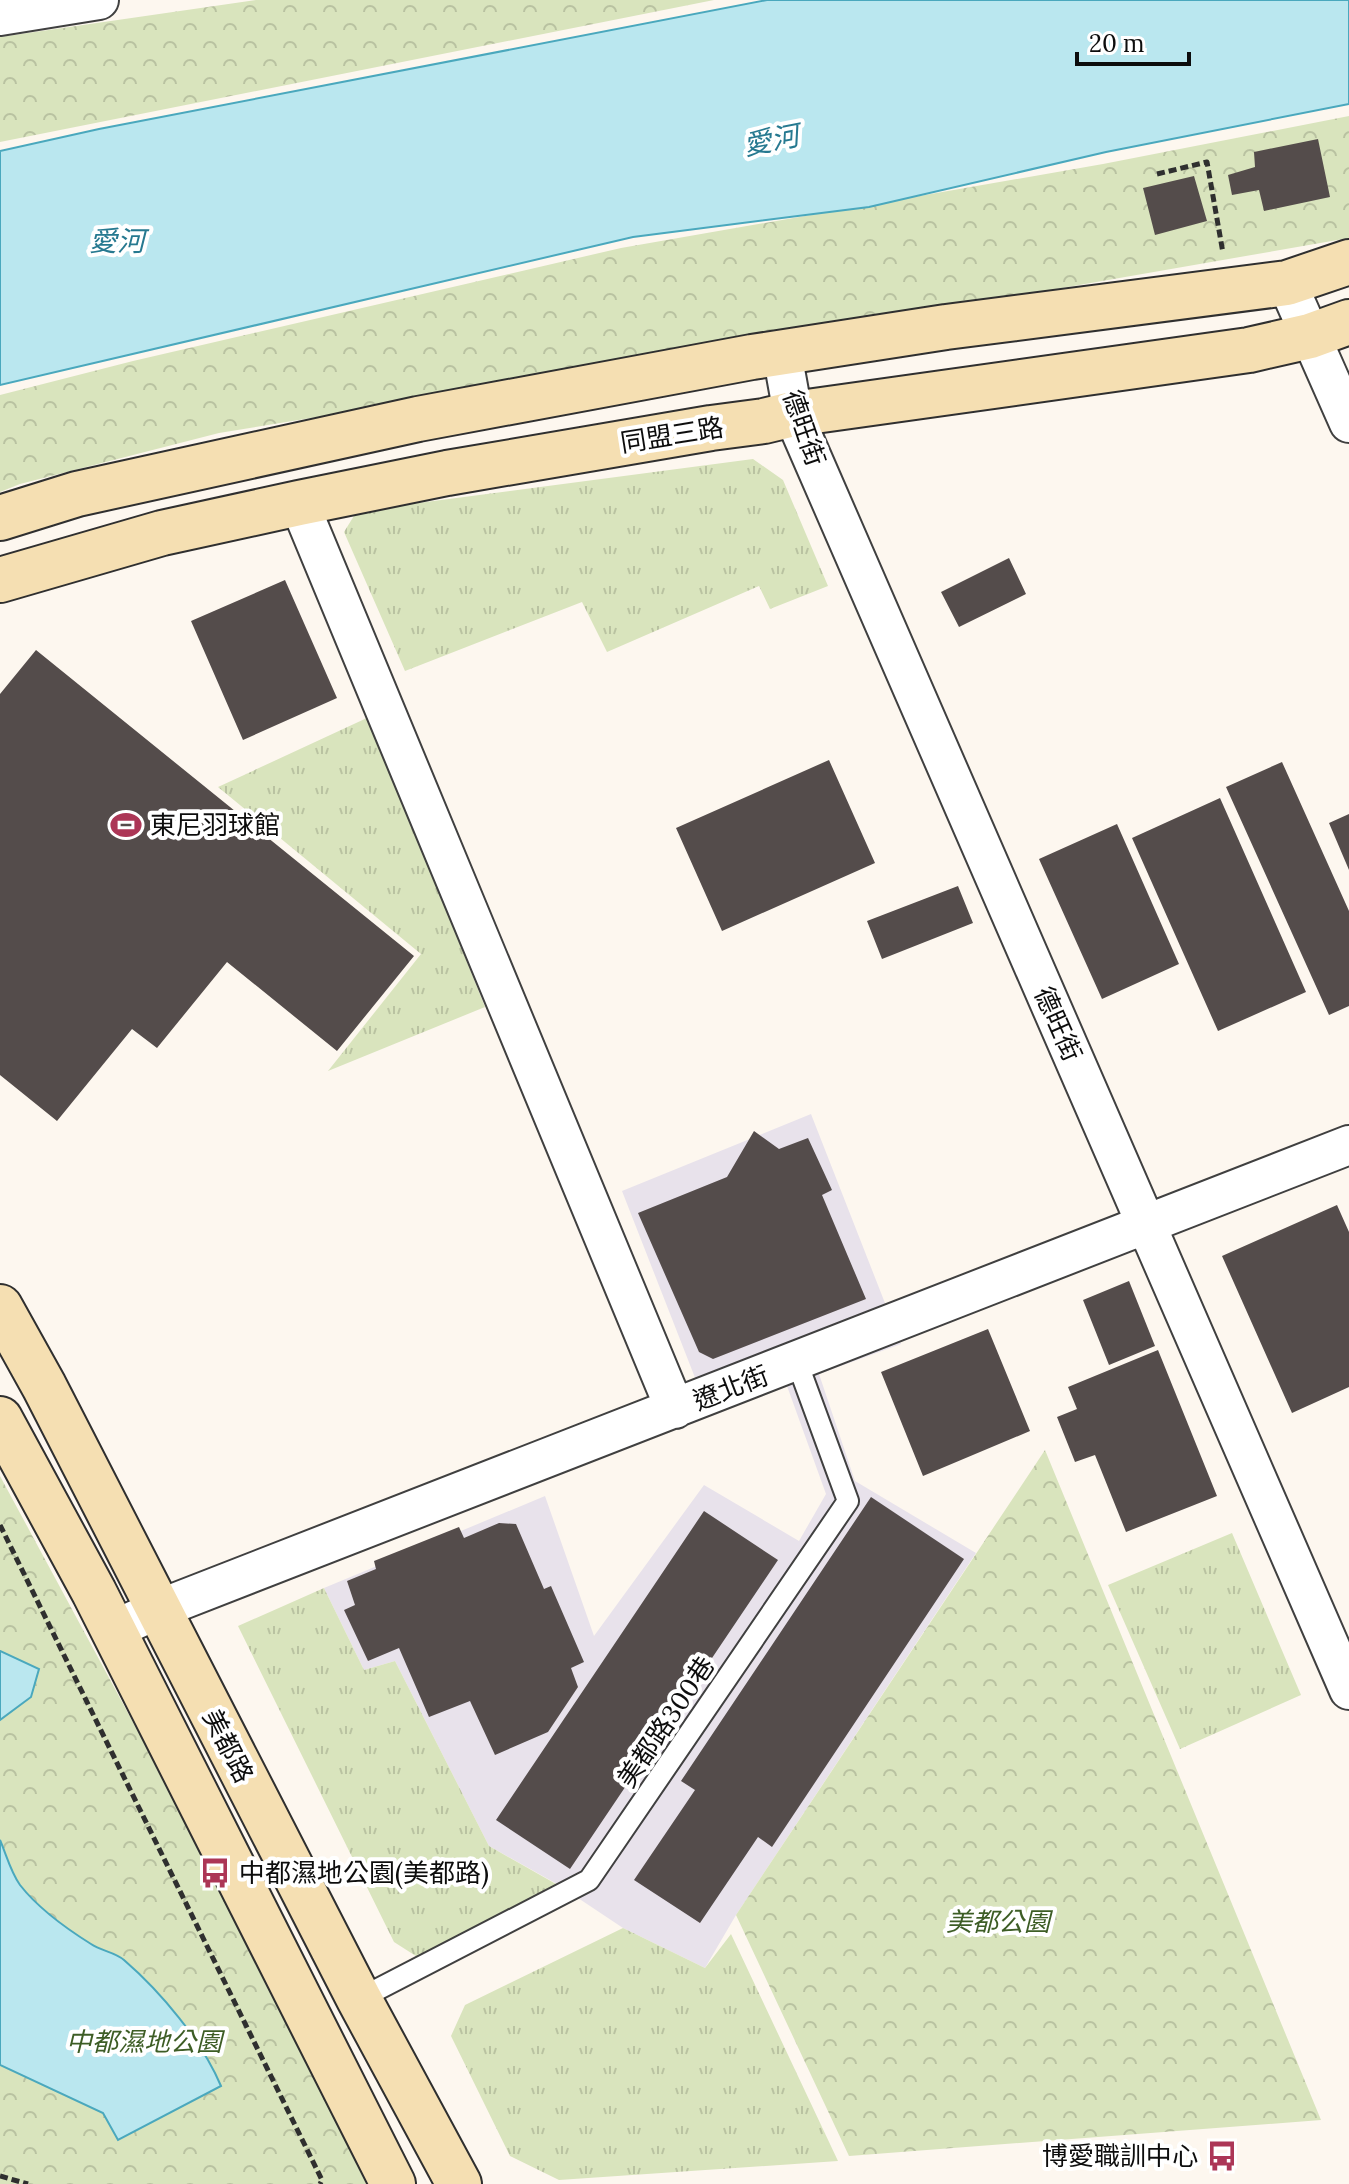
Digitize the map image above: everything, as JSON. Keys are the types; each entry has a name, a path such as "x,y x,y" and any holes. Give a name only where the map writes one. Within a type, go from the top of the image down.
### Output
{"street":[{"path":"0,16 99,0"},
{"path":"0,518 77,494 418,419 782,353 946,327 1287,283 1349,262"},
{"path":"1287,283 1330,329 1349,423"},
{"name":"同盟三路","path":"0,580 162,533 447,473 793,414 1249,350 1330,329"},
{"name":"德旺街","path":"782,353 793,414 1349,1690"},
{"path":"299,503 675,1409"},
{"name":"遼北街","path":"113,1630 159,1609 1349,1145"},
{"name":"美都路","path":"4,1321 159,1609 359,1999 459,2184"},
{"name":"美都路","path":"0,1419 113,1630 393,2184"}],"lane":[{"name":"美都路300巷","path":"359,1999 589,1880 848,1501 797,1362"}],"path":[{"path":"1157,174 1207,162 1223,254"},
{"path":"0,1525 322,2180 320,2184"},
{"path":"0,2176 28,2184"}],"shaded area":[{"path":"811,1114 901,1344 819,1374 855,1481 976,1553 736,1915 705,1968 623,1928 557,1884 489,1846 395,1661 364,1670 324,1588 545,1496 594,1636 704,1485 799,1541 826,1494 787,1386 710,1416 622,1191"}],"green space":[{"path":"256,0 714,0 0,142 0,37"},
{"path":"1349,116 1349,238 219,433 20,484 0,492 0,395 133,361 621,248 1103,164"},
{"path":"753,459 783,480 828,586 770,609 759,586 607,652 582,602 405,671 344,532 357,511"},
{"path":"369,717 485,1007 328,1071 421,954 218,787"},
{"name":"美都公園","path":"1045,1450 1321,2120 849,2156 736,1915"},
{"name":"中都濕地公園","path":"0,1476 357,2137 380,2184 0,2184"},
{"path":"1232,1533 1301,1695 1180,1749 1108,1585"},
{"path":"324,1588 364,1670 395,1661 489,1846 556,1884 419,1958 394,1942 238,1626"},
{"path":"623,1928 705,1968 731,1934 838,2161 559,2180 510,2156 451,2036 465,2005"}],"water":[{"name":"愛河","path":"767,0 1349,0 1349,104 1106,152 869,207 633,237 0,385 0,151 99,129"},
{"path":"0,1651 39,1669 31,1697 0,1720"},
{"path":"0,1840 14,1875 27,1894 72,1932 120,1957 138,1973 192,2035 221,2086 118,2140 103,2113 0,2065"}],"building":[{"path":"1318,139 1330,197 1264,211 1259,190 1232,195 1228,175 1255,167 1254,152"},
{"path":"1194,176 1207,221 1155,235 1143,188"},
{"path":"1009,558 1026,594 959,627 941,592"},
{"path":"285,580 337,698 243,740 191,621"},
{"name":"東尼羽球館","path":"36,650 414,956 337,1051 227,962 157,1048 132,1029 57,1121 0,1075 0,694"},
{"path":"829,760 875,863 722,931 676,828"},
{"path":"1282,762 1349,911 1349,1006 1329,1015 1226,787"},
{"path":"1220,798 1306,992 1218,1031 1132,838"},
{"path":"1349,814 1349,870 1329,823"},
{"path":"1117,824 1179,964 1102,999 1039,859"},
{"path":"958,886 973,923 882,959 867,921"},
{"path":"754,1131 779,1149 808,1138 832,1190 822,1195 866,1299 713,1359 699,1352 638,1213 727,1177"},
{"path":"1337,1205 1349,1232 1349,1387 1292,1413 1222,1256"},
{"path":"1129,1281 1155,1346 1109,1365 1083,1300"},
{"path":"988,1329 1030,1431 923,1476 881,1372"},
{"path":"1158,1350 1217,1496 1126,1532 1095,1455 1075,1462 1057,1417 1077,1409 1068,1387"},
{"path":"871,1497 964,1559 772,1847 758,1837 700,1923 634,1880 695,1790 681,1781"},
{"path":"704,1511 778,1560 570,1869 496,1820"},
{"path":"499,1523 516,1524 544,1589 551,1586 584,1662 571,1668 578,1687 548,1732 495,1755 470,1701 429,1717 399,1648 368,1661 344,1610 355,1605 347,1581 376,1569 374,1561 459,1527 464,1538"}],"place":[{"name":"東尼羽球館","path":"126,825"},
{"name":"中都濕地公園(美都路)","path":"215,1873"},
{"name":"博愛職訓中心","path":"1222,2156"}]}
